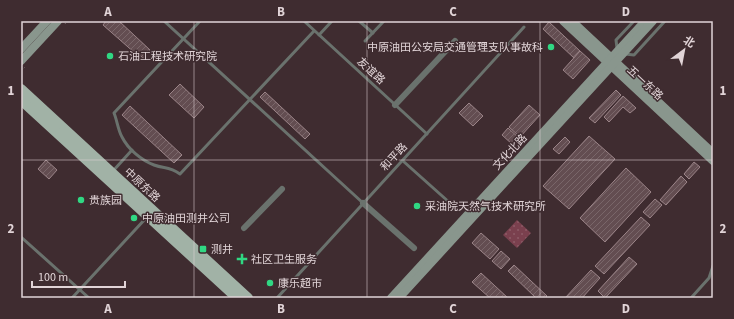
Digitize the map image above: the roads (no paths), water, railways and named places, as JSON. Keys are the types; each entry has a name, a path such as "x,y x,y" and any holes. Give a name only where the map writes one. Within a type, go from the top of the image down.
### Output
{"main road":[{"name":"中原东路","path":"21,89 248,298"},
{"name":"中原东路","path":"21,100 237,298"}],"street":[{"path":"21,49 47,21"},
{"path":"21,61 58,21"},
{"name":"五一东路","path":"563,21 713,153"},
{"name":"五一东路","path":"572,21 611,62 713,161"},
{"name":"文化北路","path":"399,298 620,52 644,21"},
{"name":"文化北路","path":"620,52 653,21"},
{"path":"395,105 455,41"},
{"name":"文化北路","path":"391,298 611,62"},
{"path":"244,228 282,189"},
{"path":"363,203 414,248"}],"lane":[{"path":"164,21 363,203"},
{"path":"200,21 114,113 122,136 132,150 154,165 171,168 180,174 314,31"},
{"name":"友谊路","path":"304,21 427,134"},
{"path":"319,35 332,21"},
{"path":"359,21 373,33"},
{"path":"365,41 384,21"},
{"path":"634,21 616,40 620,52 634,55 665,21"},
{"name":"和平路","path":"277,298 524,27"},
{"path":"111,172 132,150"},
{"path":"403,161 450,203"},
{"path":"72,298 148,216"},
{"path":"21,237 89,298"},
{"path":"21,244 24,240"},
{"path":"690,298 709,278 713,266"}],"place":[{"name":"中原油田公安局交通管理支队事故科","path":"551,47"},
{"name":"石油工程技术研究院","path":"110,56"},
{"name":"贵族园","path":"81,200"},
{"name":"采油院天然气技术研究所","path":"417,206"},
{"name":"中原油田测井公司","path":"134,218"},
{"name":"测井","path":"203,249"},
{"name":"社区卫生服务","path":"242,259"},
{"name":"康乐超市","path":"270,283"}]}
